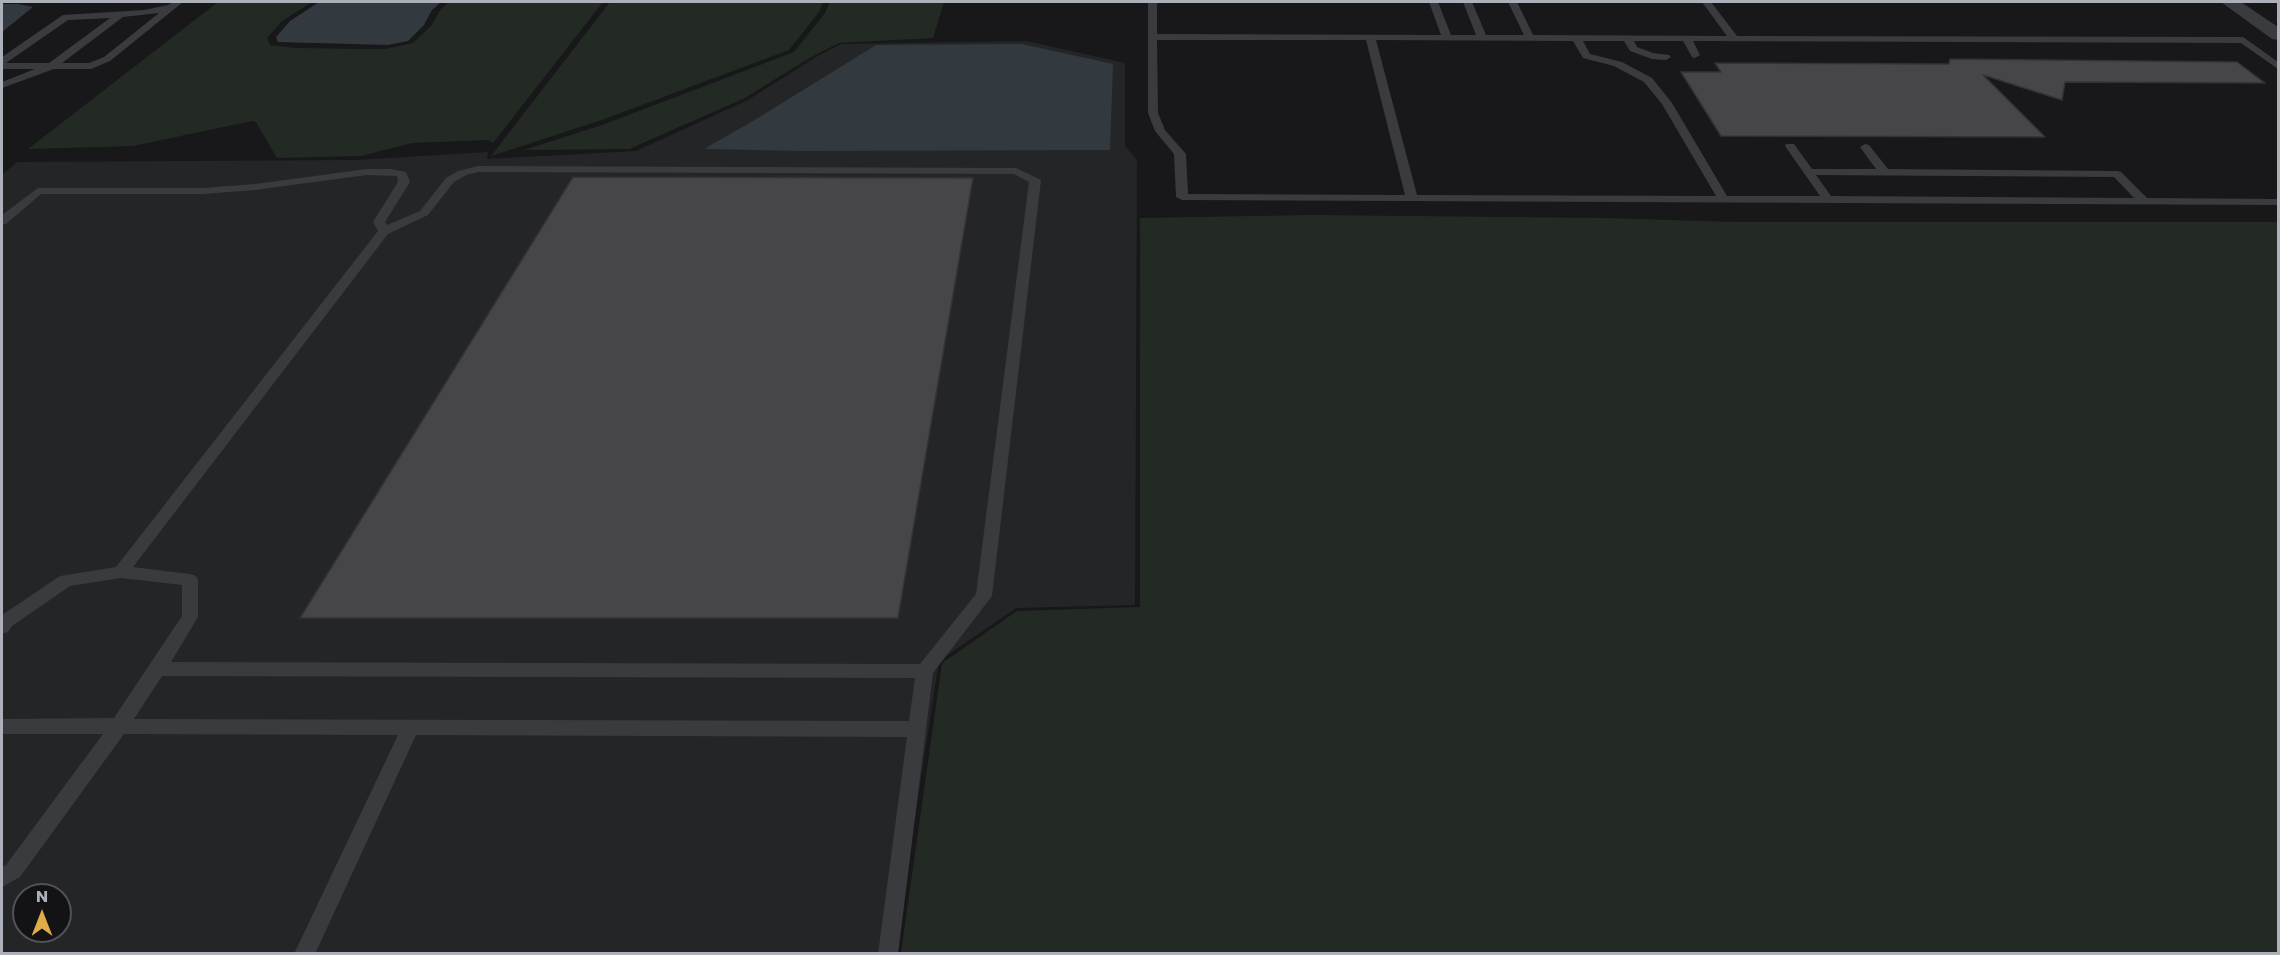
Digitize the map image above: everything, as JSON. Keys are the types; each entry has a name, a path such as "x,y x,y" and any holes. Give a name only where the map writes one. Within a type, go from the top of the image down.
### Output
{"street":[{"path":"2230,2 2274,29"}],"lane":[{"path":"1152,2 1153,113 1160,131 1180,154 1182,197 2278,202"},
{"path":"1434,2 1447,38"},
{"path":"1468,2 1482,38"},
{"path":"1513,2 1530,38"},
{"path":"1707,2 1734,38"},
{"path":"2,61 66,17 122,14 174,5"},
{"path":"2,66 91,66 107,59 174,5"},
{"path":"2,85 50,67 122,14"},
{"path":"1153,37 2242,40 2278,66"},
{"path":"1370,37 1412,198"},
{"path":"1576,38 1586,56 1618,64 1648,80 1667,102 1724,200"},
{"path":"1627,38 1633,49 1652,56 1666,57"},
{"path":"1686,38 1695,55"},
{"path":"1790,146 1828,200"},
{"path":"1865,147 1885,173"},
{"path":"121,572 384,231 424,213 450,180 462,173 478,169 1016,171 1035,180 993,544 984,596 926,671 888,954"},
{"path":"2,221 38,190 203,191 255,187 367,172 402,174 404,182 379,222 384,231"},
{"path":"1810,172 2117,174 2145,202"},
{"path":"2,627 6,621 66,580 121,572 189,580 190,617 119,726 13,871 2,878"},
{"path":"157,669 926,671"},
{"path":"2,726 918,729"},
{"path":"304,954 411,727"}],"shaded area":[{"path":"218,2 312,2 282,21 267,38 270,45 295,48 385,49 413,43 432,25 440,10 449,2 603,2 493,143 489,140 412,143 361,156 277,158 256,122 252,121 133,146 28,149"},
{"path":"319,2 441,2 432,10 424,25 408,41 388,45 278,42 276,37 290,21"},
{"path":"610,2 823,2 819,12 789,50 602,120 491,156"},
{"path":"830,2 944,2 933,38 839,43 813,56 743,99 629,149 524,150 602,125 794,52 825,13"},
{"path":"2,4 19,4 33,7 2,32"},
{"path":"1027,41 1125,63 1125,146 1137,160 1135,605 1016,608 939,661 894,953 2,954 2,175 17,162 356,160 488,152 487,159 636,151 748,100 841,44"},
{"path":"1022,44 1113,64 1110,150 704,149 876,45"},
{"path":"1311,215 1606,218 1733,222 2278,222 2278,953 901,953 942,663 1017,611 1140,607 1140,218"}],"building":[{"path":"1950,59 2237,62 2265,83 2065,82 2062,100 1983,75 2045,137 1721,136 1681,72 1721,72 1715,63 1949,64"},
{"path":"573,177 973,178 898,618 300,618"}]}
